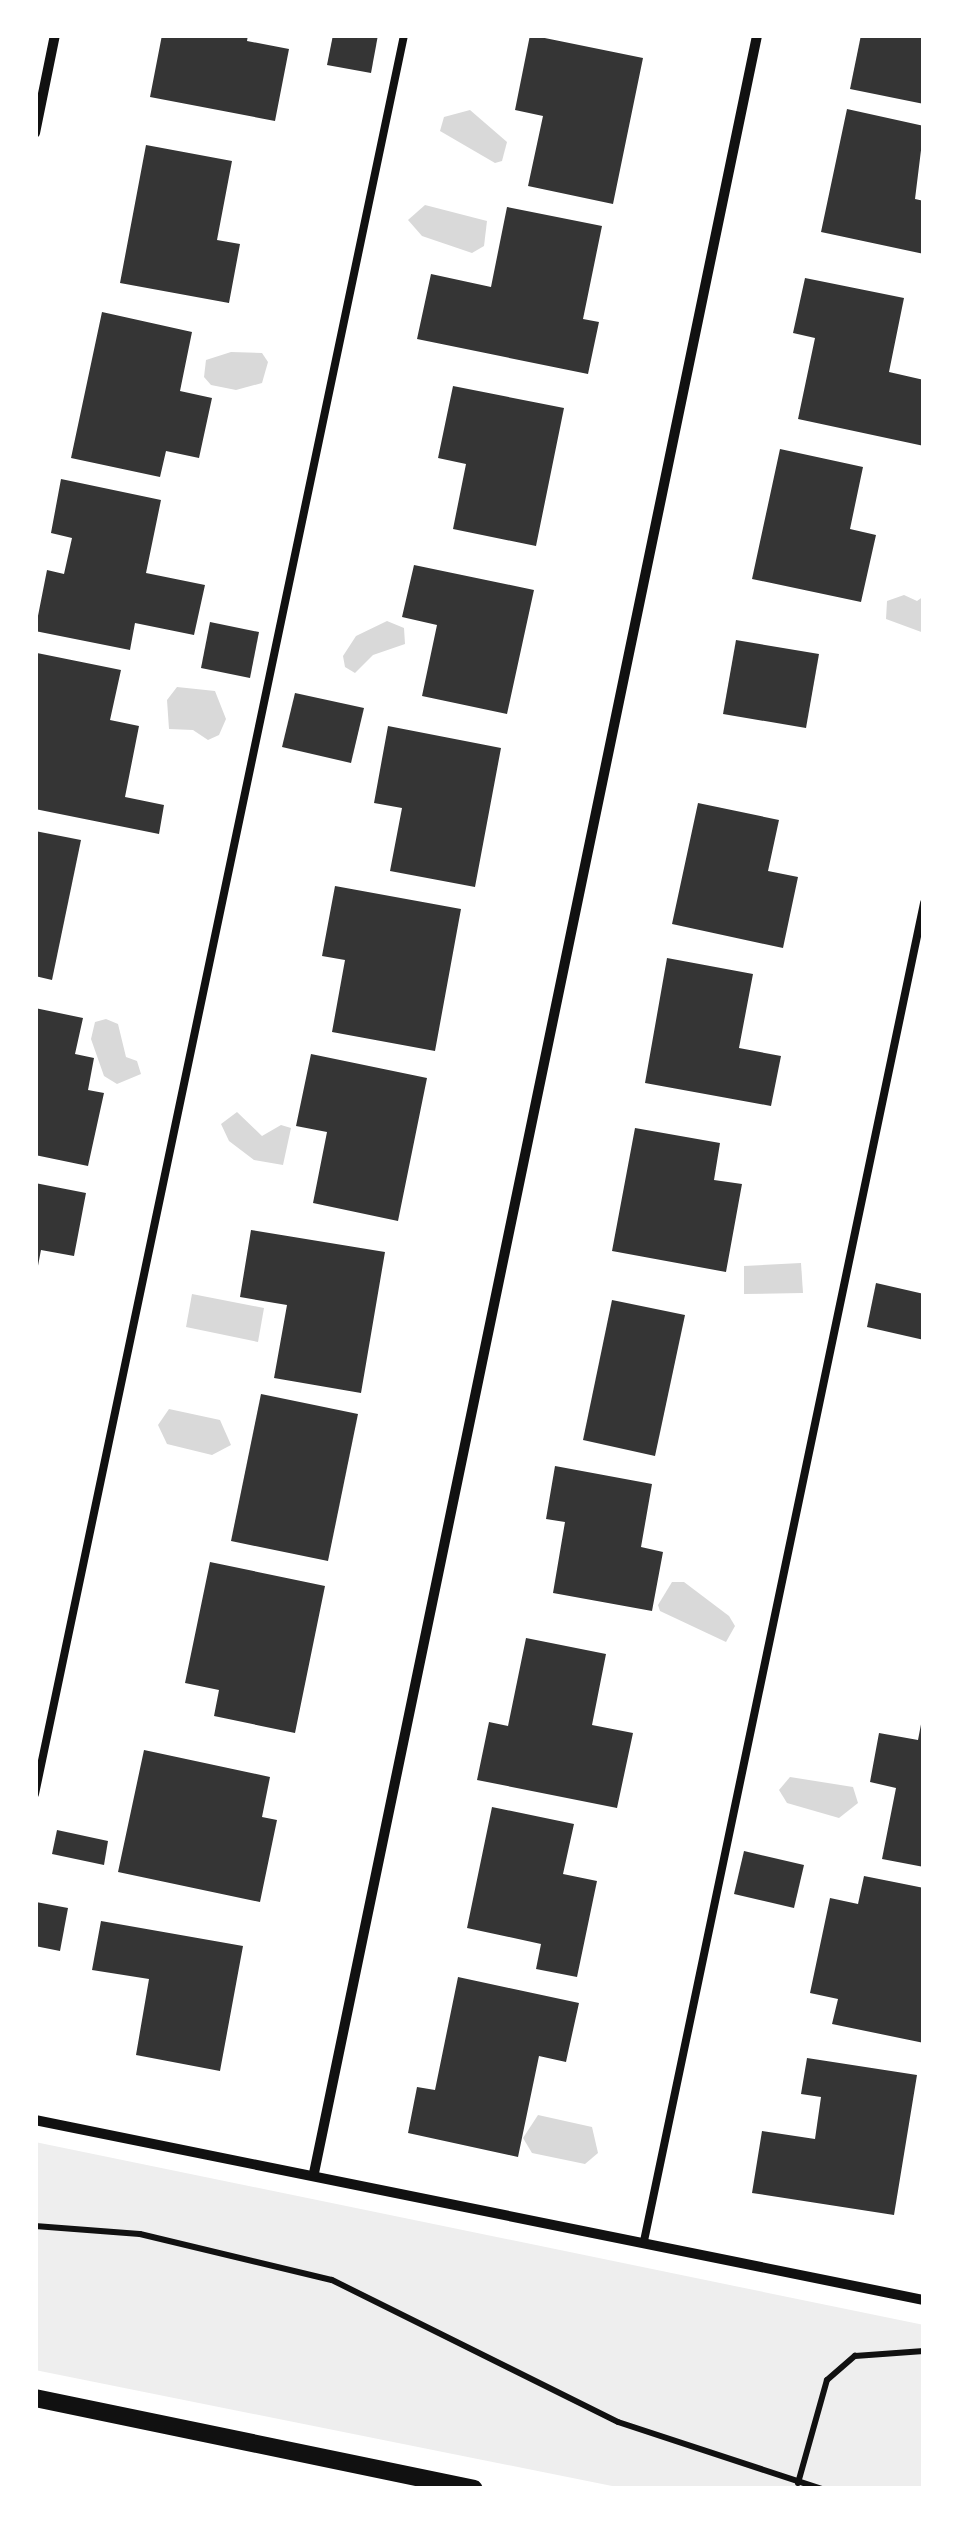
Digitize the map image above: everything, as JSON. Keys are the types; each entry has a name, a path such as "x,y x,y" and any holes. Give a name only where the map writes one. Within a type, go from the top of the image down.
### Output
{"street":[{"path":"35,133 56,35"},
{"path":"314,2173 757,35"},
{"path":"35,2120 314,2173 924,2300"},
{"path":"35,2398 474,2489"}],"lane":[{"path":"35,1794 404,35"},
{"path":"644,2240 924,903"}],"path":[{"path":"35,2226 140,2234 332,2280 618,2422 822,2489"},
{"path":"798,2483 827,2380 855,2356 924,2350"}],"shaded area":[{"path":"470,110 507,142 502,161 495,163 440,131 444,117"},
{"path":"425,205 487,221 484,246 472,253 422,236 408,220"},
{"path":"231,352 262,353 268,362 262,383 236,390 211,385 204,377 206,360"},
{"path":"904,595 917,601 924,596 924,633 886,619 887,601"},
{"path":"387,621 404,628 405,644 373,655 355,673 345,667 343,656 356,636"},
{"path":"177,687 215,691 226,719 219,735 208,740 193,730 169,729 167,700"},
{"path":"106,1019 118,1024 126,1057 137,1061 141,1074 117,1084 104,1076 91,1039 95,1022"},
{"path":"237,1112 262,1136 281,1125 291,1128 283,1165 254,1160 229,1141 221,1124"},
{"path":"801,1263 803,1293 744,1294 744,1266"},
{"path":"192,1294 264,1308 258,1342 186,1327"},
{"path":"169,1409 220,1420 231,1445 212,1455 167,1444 158,1425"},
{"path":"672,1582 684,1582 729,1616 735,1626 726,1642 660,1611 658,1605"},
{"path":"790,1777 853,1787 858,1803 839,1818 787,1803 779,1790"},
{"path":"538,2115 592,2127 598,2153 585,2164 532,2153 523,2138"},
{"path":"35,2142 924,2325 924,2489 627,2489 35,2370"}],"building":[{"path":"162,35 248,35 247,41 289,49 275,121 150,97"},
{"path":"333,35 378,35 371,73 327,65"},
{"path":"530,35 643,58 613,204 528,186 543,116 515,110"},
{"path":"861,35 924,35 924,104 850,89"},
{"path":"847,109 924,126 915,199 924,201 924,254 821,232"},
{"path":"146,145 232,161 217,240 240,244 229,303 120,283"},
{"path":"507,207 602,226 583,319 599,322 588,374 417,339 431,274 491,287"},
{"path":"805,278 904,298 889,372 924,380 924,446 798,419 815,338 793,333"},
{"path":"102,312 192,332 180,391 212,398 199,458 166,451 160,477 71,458"},
{"path":"453,386 564,408 536,546 453,529 466,464 438,458"},
{"path":"780,449 863,467 850,529 876,535 861,602 752,579"},
{"path":"61,479 161,500 146,573 205,585 194,635 135,623 130,650 35,631 47,570 64,574 72,538 51,533"},
{"path":"414,565 534,590 507,714 422,696 437,625 402,617"},
{"path":"210,622 259,632 250,678 201,668"},
{"path":"736,640 819,654 806,728 723,714"},
{"path":"37,653 121,670 110,720 139,726 125,797 164,805 159,834 35,809"},
{"path":"295,693 364,708 351,763 282,747"},
{"path":"388,726 501,748 475,887 390,871 402,808 374,803"},
{"path":"698,803 779,820 768,871 798,877 783,948 672,924"},
{"path":"35,831 81,840 52,980 35,976"},
{"path":"335,886 461,909 435,1051 332,1032 345,960 322,956"},
{"path":"667,958 753,974 739,1048 781,1056 771,1106 645,1083"},
{"path":"35,1008 83,1018 75,1054 94,1058 88,1090 104,1093 88,1166 35,1155"},
{"path":"311,1054 427,1078 398,1221 313,1203 327,1132 296,1126"},
{"path":"635,1128 720,1143 714,1180 742,1184 726,1272 612,1251"},
{"path":"35,1183 86,1193 74,1256 41,1250 37,1271"},
{"path":"251,1230 385,1252 361,1393 274,1378 287,1305 240,1297"},
{"path":"876,1283 924,1294 924,1340 867,1327"},
{"path":"612,1300 685,1315 655,1456 583,1440"},
{"path":"261,1394 358,1414 328,1561 231,1541"},
{"path":"555,1466 652,1484 641,1547 663,1552 652,1611 553,1593 565,1522 546,1519"},
{"path":"210,1562 325,1586 295,1733 214,1716 219,1690 185,1683"},
{"path":"526,1638 606,1654 592,1725 633,1733 617,1808 477,1780 489,1722 508,1726"},
{"path":"922,1719 924,1867 882,1859 896,1788 870,1782 879,1733 918,1740"},
{"path":"144,1750 270,1777 262,1817 277,1820 260,1902 118,1872"},
{"path":"492,1807 574,1824 563,1874 597,1881 577,1977 536,1969 541,1944 467,1928"},
{"path":"57,1830 108,1841 104,1865 52,1854"},
{"path":"744,1851 804,1865 794,1908 734,1894"},
{"path":"864,1876 924,1888 924,2043 832,2024 838,1999 810,1993 830,1898 858,1904"},
{"path":"36,1902 68,1908 60,1951 35,1946"},
{"path":"101,1921 243,1946 220,2071 136,2055 149,1979 92,1970"},
{"path":"458,1977 579,2003 566,2062 539,2056 518,2157 408,2133 417,2087 435,2090"},
{"path":"807,2058 917,2075 894,2215 752,2193 762,2131 815,2139 821,2097 801,2094"}]}
